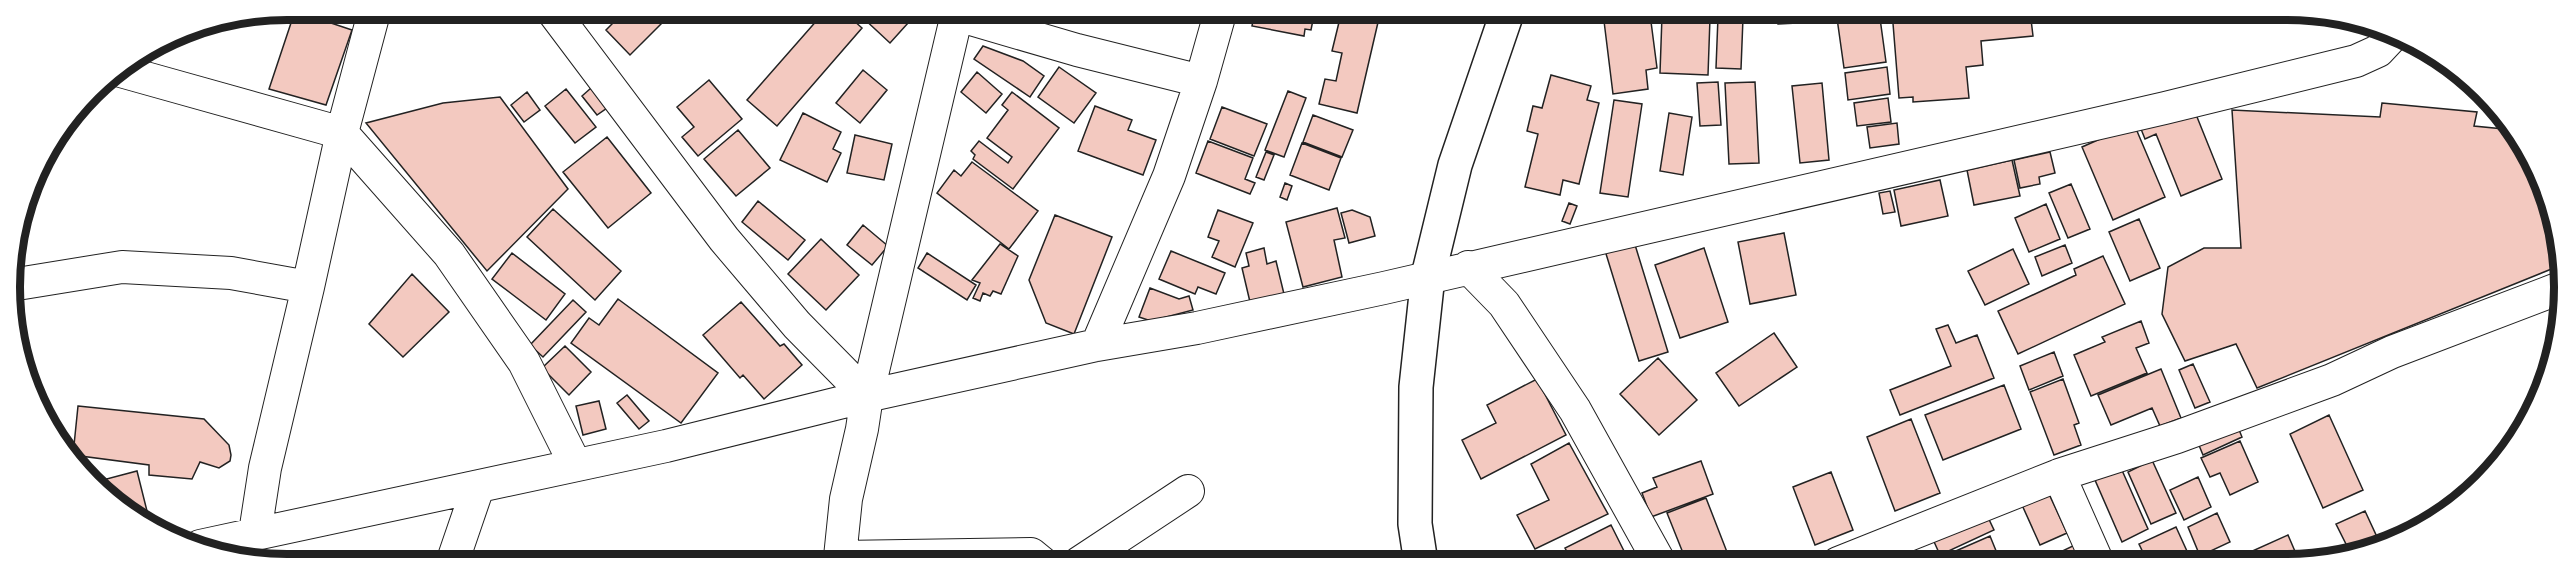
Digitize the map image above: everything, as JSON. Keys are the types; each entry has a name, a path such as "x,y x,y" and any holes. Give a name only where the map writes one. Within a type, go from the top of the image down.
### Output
{"street":[{"path":"255,532 265,468 342,133 372,20"},
{"path":"559,20 724,239 796,325 867,396"},
{"path":"841,554 846,499 867,396 953,20"},
{"path":"983,20 1077,50 1201,81"},
{"path":"1097,345 1169,176 1201,81 1218,20"},
{"path":"1420,554 1415,524 1416,387 1428,276 1455,165 1505,20"},
{"path":"211,543 666,446 867,396 1097,345 1197,328 2165,108 2345,63 2378,51 2388,40"},
{"path":"127,73 342,133 449,254 524,362 575,464"},
{"path":"20,284 122,267 231,273 308,287"},
{"path":"1468,267 1504,304 1575,410 1655,554"},
{"path":"1861,554 2059,476 2177,437 2332,380 2392,352 2554,290"},
{"path":"2059,476 2094,554"},
{"path":"455,554 478,487"},
{"path":"1093,554 1188,491"}],"building":[{"path":"292,20 322,20 352,30 326,105 269,89"},
{"path":"616,20 665,20 630,55 606,30"},
{"path":"817,20 853,20 862,28 777,126 747,100"},
{"path":"865,20 911,20 890,43"},
{"path":"1253,20 1313,20 1311,30 1305,29 1304,36 1252,26"},
{"path":"1340,20 1379,20 1357,113 1319,104 1325,79 1336,81 1342,53 1332,51"},
{"path":"1651,20 1657,68 1646,70 1648,89 1613,94 1604,21"},
{"path":"1662,20 1710,20 1708,75 1660,73"},
{"path":"1718,20 1743,20 1741,69 1716,68"},
{"path":"1778,20 1817,20 1817,22 1778,24"},
{"path":"1837,20 1880,20 1886,62 1844,68"},
{"path":"1893,20 2031,20 2033,36 1981,41 1983,65 1966,67 1969,98 1913,102 1913,97 1899,98"},
{"path":"983,46 1023,61 1044,76 1030,97 974,59"},
{"path":"1059,67 1096,93 1074,123 1038,97"},
{"path":"1887,67 1890,94 1848,100 1845,73"},
{"path":"863,70 887,90 860,123 836,103"},
{"path":"977,72 1002,94 986,113 961,92"},
{"path":"1551,75 1591,86 1587,100 1599,103 1579,184 1563,180 1560,195 1525,187 1538,134 1527,131 1533,106 1542,108"},
{"path":"709,80 742,119 698,156 682,137 694,127 677,107"},
{"path":"1718,82 1721,125 1700,126 1697,83"},
{"path":"1755,82 1759,163 1729,164 1725,83"},
{"path":"1822,83 1829,160 1800,163 1792,86"},
{"path":"591,88 607,108 597,115 582,96"},
{"path":"566,89 596,127 575,143 545,106"},
{"path":"1288,91 1306,98 1284,157 1265,150"},
{"path":"527,92 540,110 524,122 511,105"},
{"path":"1012,92 1059,128 1013,189 973,159 975,155 971,151 979,141 1008,163 1012,157 987,138 1008,110 1002,105"},
{"path":"500,97 568,189 487,271 366,123 443,103"},
{"path":"1888,98 1891,122 1857,126 1854,103"},
{"path":"1614,100 1642,104 1628,197 1600,193"},
{"path":"2382,103 2477,112 2474,126 2502,129 2519,153 2540,201 2549,235 2554,268 2257,388 2236,344 2185,361 2162,314 2168,267 2204,248 2241,248 2232,110 2380,117"},
{"path":"1095,106 1132,120 1128,130 1156,140 1143,175 1078,151"},
{"path":"1222,107 1267,124 1254,156 1210,139"},
{"path":"2193,107 2222,179 2181,196 2156,134 2145,139 2141,129"},
{"path":"803,113 841,132 833,149 841,153 827,182 780,160"},
{"path":"1669,113 1692,117 1683,175 1660,171"},
{"path":"1313,115 1353,130 1342,157 1303,142"},
{"path":"1897,123 1899,144 1870,148 1867,127"},
{"path":"2134,124 2165,197 2113,220 2082,147"},
{"path":"738,130 770,168 736,196 704,159"},
{"path":"855,135 892,144 884,180 847,173"},
{"path":"607,137 651,193 608,228 563,172"},
{"path":"1208,141 1253,158 1245,179 1255,183 1250,194 1196,173"},
{"path":"1302,143 1341,158 1329,190 1290,175"},
{"path":"1266,152 1274,155 1264,180 1256,177"},
{"path":"2050,152 2055,173 2039,177 2040,184 2020,188 2014,160"},
{"path":"2012,160 2020,196 1974,205 1967,170"},
{"path":"972,162 1038,211 1009,249 937,193 954,170 961,176"},
{"path":"1940,180 1948,216 1901,226 1894,190"},
{"path":"1285,183 1292,186 1287,200 1280,197"},
{"path":"2071,184 2090,229 2068,238 2049,193"},
{"path":"1890,191 1895,212 1883,214 1879,193"},
{"path":"758,201 805,240 788,260 742,222"},
{"path":"1569,203 1577,206 1570,224 1562,221"},
{"path":"2046,204 2060,239 2029,252 2015,218"},
{"path":"1337,208 1345,238 1334,240 1342,277 1303,287 1286,222"},
{"path":"553,209 621,271 595,300 527,237"},
{"path":"1218,210 1253,223 1235,267 1212,257 1219,241 1208,237"},
{"path":"1352,210 1370,217 1375,236 1349,243 1341,213"},
{"path":"1055,215 1112,237 1074,334 1046,323 1029,280"},
{"path":"2139,219 2160,268 2130,281 2109,232"},
{"path":"863,225 888,246 872,265 847,245"},
{"path":"1784,233 1796,295 1750,304 1738,242"},
{"path":"1632,235 1668,352 1639,361 1603,244"},
{"path":"821,239 859,275 826,310 788,274"},
{"path":"1000,244 1018,256 1001,294 993,291 990,296 983,293 980,301 973,298 980,283 972,280"},
{"path":"2065,245 2072,263 2042,276 2035,257"},
{"path":"1264,248 1267,264 1276,261 1284,294 1250,302 1242,268 1249,266 1246,253"},
{"path":"1704,248 1728,322 1680,338 1655,265"},
{"path":"2013,249 2029,284 1985,305 1968,271"},
{"path":"1171,251 1225,273 1216,294 1198,287 1195,294 1159,279"},
{"path":"512,253 565,294 546,320 492,279"},
{"path":"927,253 976,285 967,300 918,268"},
{"path":"2103,256 2125,304 2018,354 1998,311 2076,275 2074,269"},
{"path":"412,274 449,312 403,357 369,324"},
{"path":"1150,288 1179,299 1189,296 1193,310 1151,321 1139,317"},
{"path":"618,299 718,373 681,423 571,343 589,318 599,325"},
{"path":"573,300 586,312 543,357 530,345"},
{"path":"741,302 780,346 784,344 802,365 764,399 743,375 740,378 703,335"},
{"path":"2141,321 2149,343 2136,348 2147,373 2091,396 2074,355 2105,342 2102,337"},
{"path":"1948,325 1956,343 1977,335 1994,378 1900,415 1890,390 1951,366 1936,329"},
{"path":"1774,333 1797,367 1739,406 1716,373"},
{"path":"565,346 591,372 569,395 542,368"},
{"path":"2054,352 2063,376 2029,390 2020,366"},
{"path":"1658,358 1697,400 1659,435 1620,394"},
{"path":"2193,364 2210,402 2195,408 2179,370"},
{"path":"2161,369 2181,418 2160,426 2152,408 2111,425 2098,395"},
{"path":"1537,379 1566,435 1481,479 1462,440 1496,423 1487,405"},
{"path":"2063,379 2079,423 2074,425 2081,445 2054,455 2030,392"},
{"path":"2004,385 2021,429 1943,460 1925,415"},
{"path":"627,395 649,421 639,429 617,403"},
{"path":"599,401 606,429 583,435 576,406"},
{"path":"78,406 204,419 229,445 231,455 230,461 219,468 200,462 192,479 149,475 149,465 80,456 74,448"},
{"path":"2329,415 2363,490 2323,508 2290,434"},
{"path":"1911,419 1940,493 1895,511 1867,437"},
{"path":"2235,420 2242,437 2203,455 2196,438"},
{"path":"2240,441 2258,482 2230,495 2220,473 2210,477 2201,458"},
{"path":"1569,443 1608,514 1535,549 1517,515 1549,500 1531,464"},
{"path":"2152,460 2176,513 2151,524 2128,472"},
{"path":"1701,461 1713,494 1651,517 1642,493 1657,487 1653,478"},
{"path":"2121,468 2148,529 2122,542 2095,480"},
{"path":"137,471 148,516 124,499 102,480"},
{"path":"1831,472 1853,530 1815,545 1793,487"},
{"path":"2198,477 2211,507 2184,520 2170,490"},
{"path":"2049,494 2067,533 2040,545 2022,505"},
{"path":"1706,498 1727,552 1683,554 1667,513"},
{"path":"1985,511 1994,530 1942,554 1940,554 1931,535"},
{"path":"2365,511 2377,537 2348,547 2336,524"},
{"path":"2217,513 2230,542 2204,554 2199,554 2188,527"},
{"path":"1611,525 1626,554 1568,554 1565,548"},
{"path":"2176,527 2188,554 2144,554 2139,544"},
{"path":"2288,535 2296,554 2287,554 2246,554"},
{"path":"1990,536 1997,554 1949,554"},
{"path":"2079,543 2084,554 2056,554"},
{"path":"260,545 262,553 252,552 243,550"}]}
